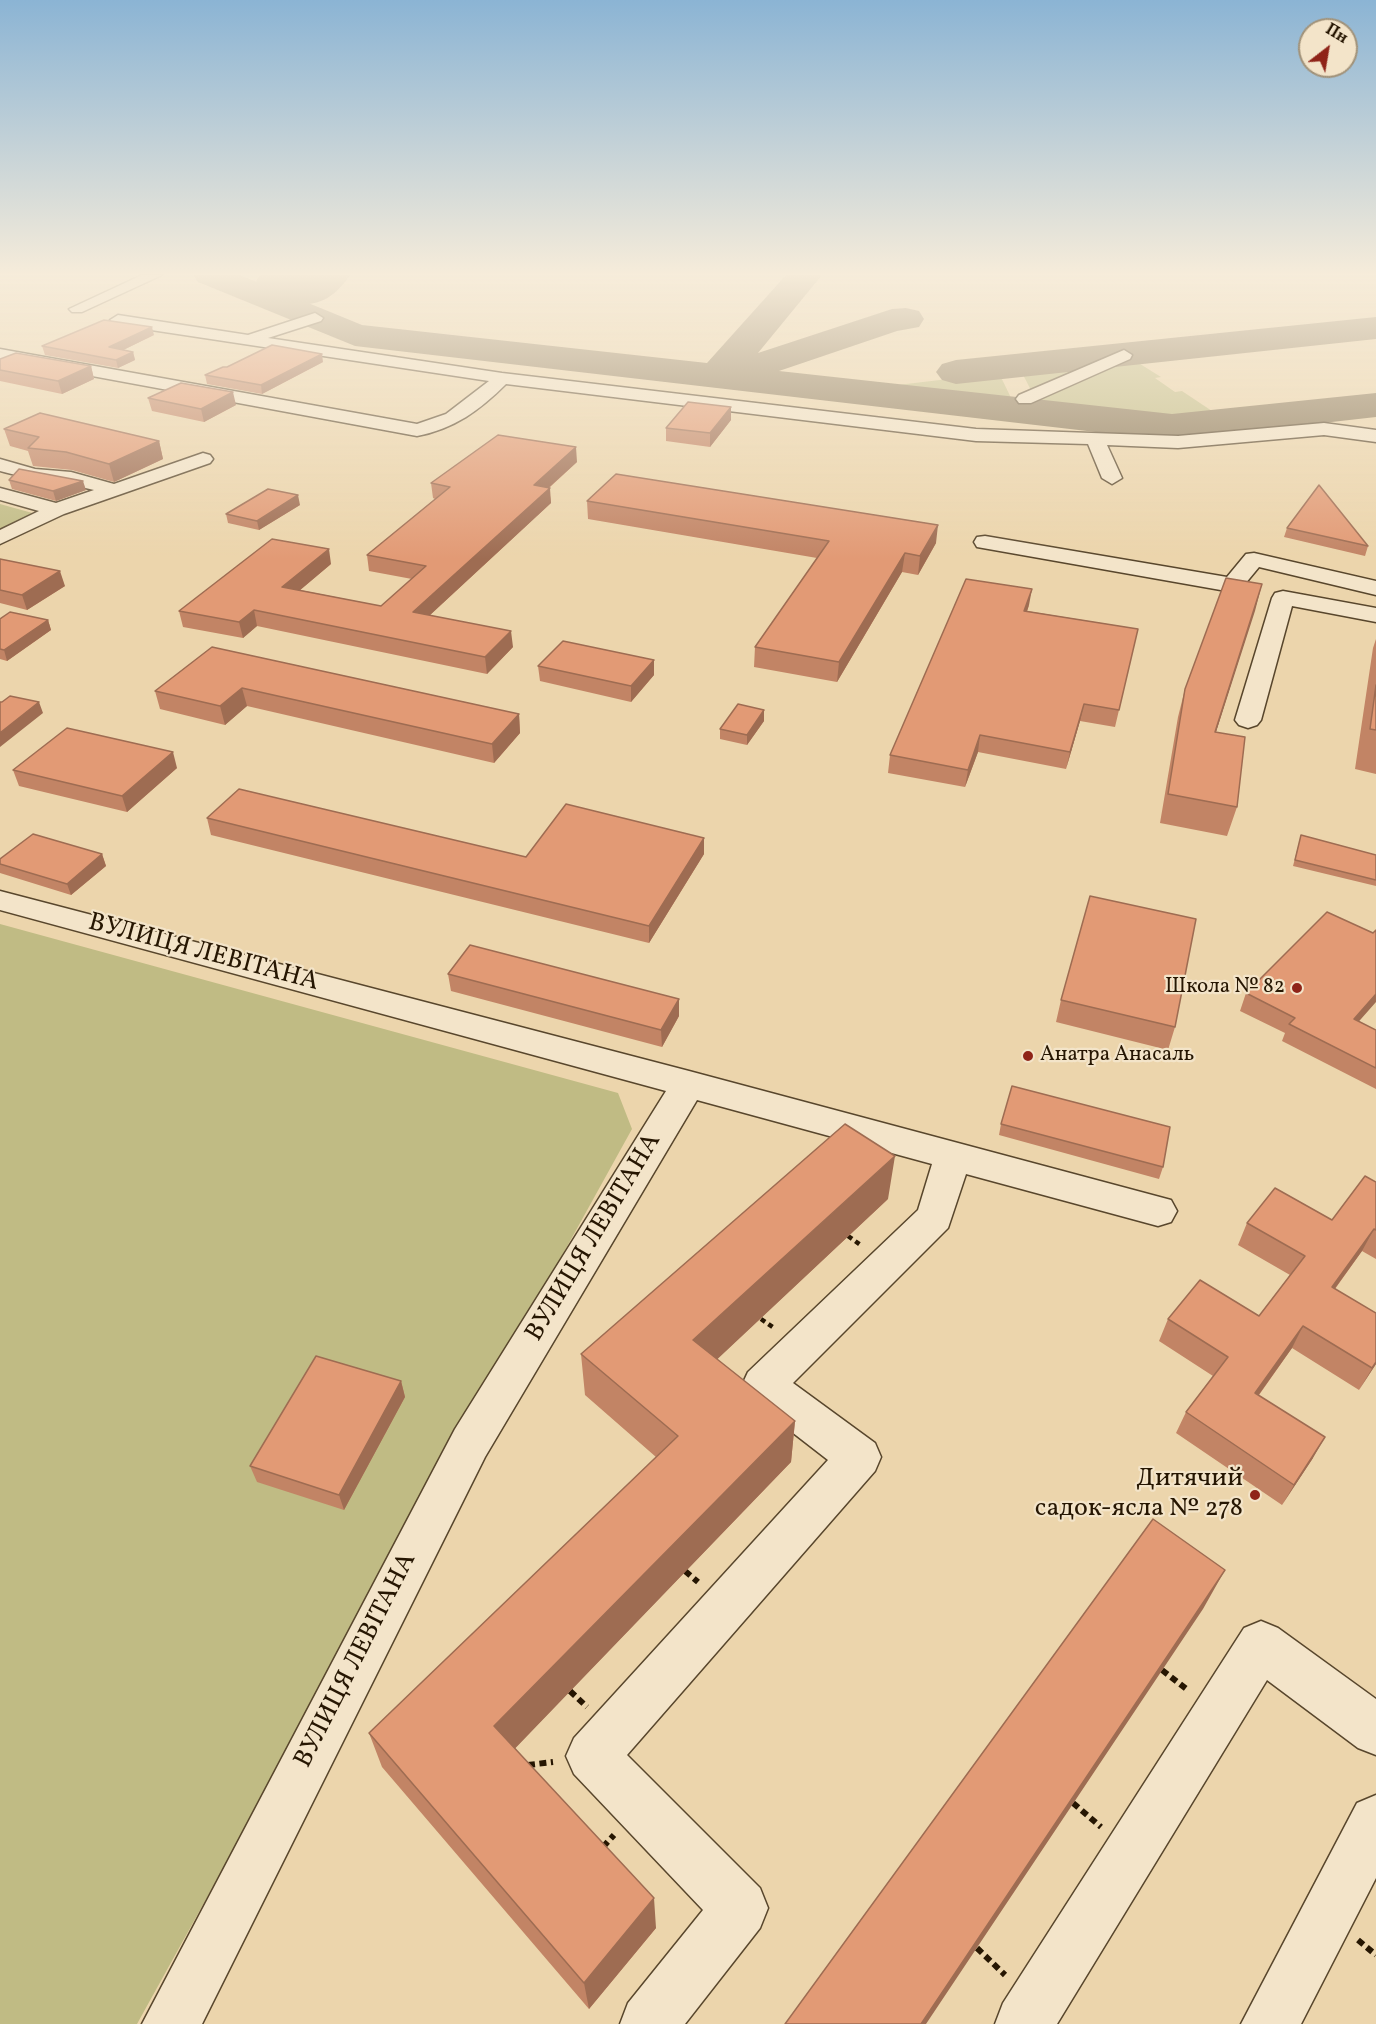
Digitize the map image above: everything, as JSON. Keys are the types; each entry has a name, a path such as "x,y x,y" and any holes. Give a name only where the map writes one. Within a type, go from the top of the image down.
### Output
{"street":[{"path":"85,369 417,430 435,427 453,418 502,378"},
{"path":"446,369 976,435 1046,429 1095,439 1178,442 1310,429 1355,431 1376,436"},
{"path":"538,382 551,369"},
{"path":"1025,399 1091,369"},
{"path":"1334,448 1369,417"},
{"path":"1095,439 1112,478"},
{"path":"0,538 57,510 203,459"},
{"path":"0,465 34,475 71,478 115,490"},
{"path":"0,494 57,510"},
{"path":"983,533 1232,585 1254,559 1376,588"},
{"path":"1243,573 1277,590 1376,615"},
{"path":"1277,590 1339,598"},
{"path":"1248,720 1277,590"},
{"name":"ВУЛИЦЯ ЛЕВІТАНА","path":"0,900 689,1083 470,1443 171,2024"},
{"path":"689,1083 1158,1211"},
{"path":"649,2024 740,1908 592,1756 859,1457 763,1384 935,1217 953,1156"},
{"path":"1024,2024 1261,1645 1376,1730"},
{"path":"1270,2024 1376,1822"}],"path":[{"path":"515,1767 592,1756"}],"shaded area":[{"path":"1035,369 1085,369 1032,392 1021,371"},
{"path":"1105,369 1149,369 1161,377 1155,378 1175,392 1182,391 1215,413 1214,417 1152,421 1044,408 1038,398"},
{"path":"999,373 1013,402 999,403 872,388"},
{"path":"0,504 36,514 0,532"},
{"path":"0,924 618,1093 632,1129 137,2024 0,2024"}],"building":[{"path":"0,369 83,369 58,381"},
{"path":"217,369 292,369 261,385 205,375"},
{"path":"181,383 233,392 201,409 148,398"},
{"path":"688,402 731,407 710,433 666,428"},
{"path":"40,413 159,441 109,464 66,452 28,448 39,437 4,429"},
{"path":"498,435 576,447 534,485 550,488 413,612 511,631 485,657 254,610 239,622 179,611 272,539 329,549 282,587 381,606 426,566 367,555 450,487 431,483"},
{"path":"19,469 83,481 53,491 9,480"},
{"path":"616,474 938,525 920,556 905,553 839,662 755,647 829,541 587,501"},
{"path":"1319,485 1368,546 1287,528"},
{"path":"268,489 298,495 257,521 226,514"},
{"path":"0,559 60,571 22,595 0,590"},
{"path":"1226,578 1262,584 1215,732 1245,737 1237,807 1168,794 1185,689"},
{"path":"966,579 1032,589 1024,611 1138,629 1119,710 1084,704 1070,752 980,735 968,770 890,755"},
{"path":"10,612 48,620 4,650 0,649 0,619"},
{"path":"563,641 654,660 631,686 538,666"},
{"path":"212,647 519,714 492,744 242,688 220,706 155,691"},
{"path":"1376,685 1376,730 1370,729"},
{"path":"10,696 39,702 0,733 0,702"},
{"path":"738,704 764,710 747,735 720,729"},
{"path":"67,728 173,752 122,796 13,770"},
{"path":"239,789 526,857 566,804 704,838 649,926 207,818"},
{"path":"33,834 102,854 67,884 0,864 0,859"},
{"path":"1301,835 1376,855 1376,880 1295,860"},
{"path":"1090,896 1196,919 1175,1027 1061,1000"},
{"path":"1327,912 1373,933 1376,930 1376,994 1354,1019 1376,1030 1376,1068 1289,1024 1295,1018 1246,993"},
{"path":"470,945 679,999 661,1030 448,974"},
{"path":"1012,1086 1170,1127 1163,1167 1001,1124"},
{"path":"845,1124 895,1156 693,1340 795,1421 494,1726 654,1898 584,1983 369,1733 678,1436 581,1354"},
{"path":"1365,1176 1376,1182 1376,1230 1374,1229 1332,1287 1376,1313 1376,1362 1372,1368 1303,1326 1255,1393 1325,1437 1294,1485 1186,1412 1228,1357 1168,1319 1200,1280 1259,1316 1305,1256 1247,1223 1275,1188 1332,1220"},
{"path":"316,1356 401,1381 339,1495 250,1466"},
{"path":"1153,1519 1225,1570 921,2024 785,2024"}],"taxiway":[{"path":"658,369 1172,427 1376,405"},
{"path":"718,375 723,369"},
{"path":"956,372 980,369"}],"place":[{"name":"Школа № 82","path":"1297,988"},
{"name":"Анатра Анасаль","path":"1028,1056"},
{"name":"Дитячий садок-ясла № 278","path":"1255,1495"}]}
